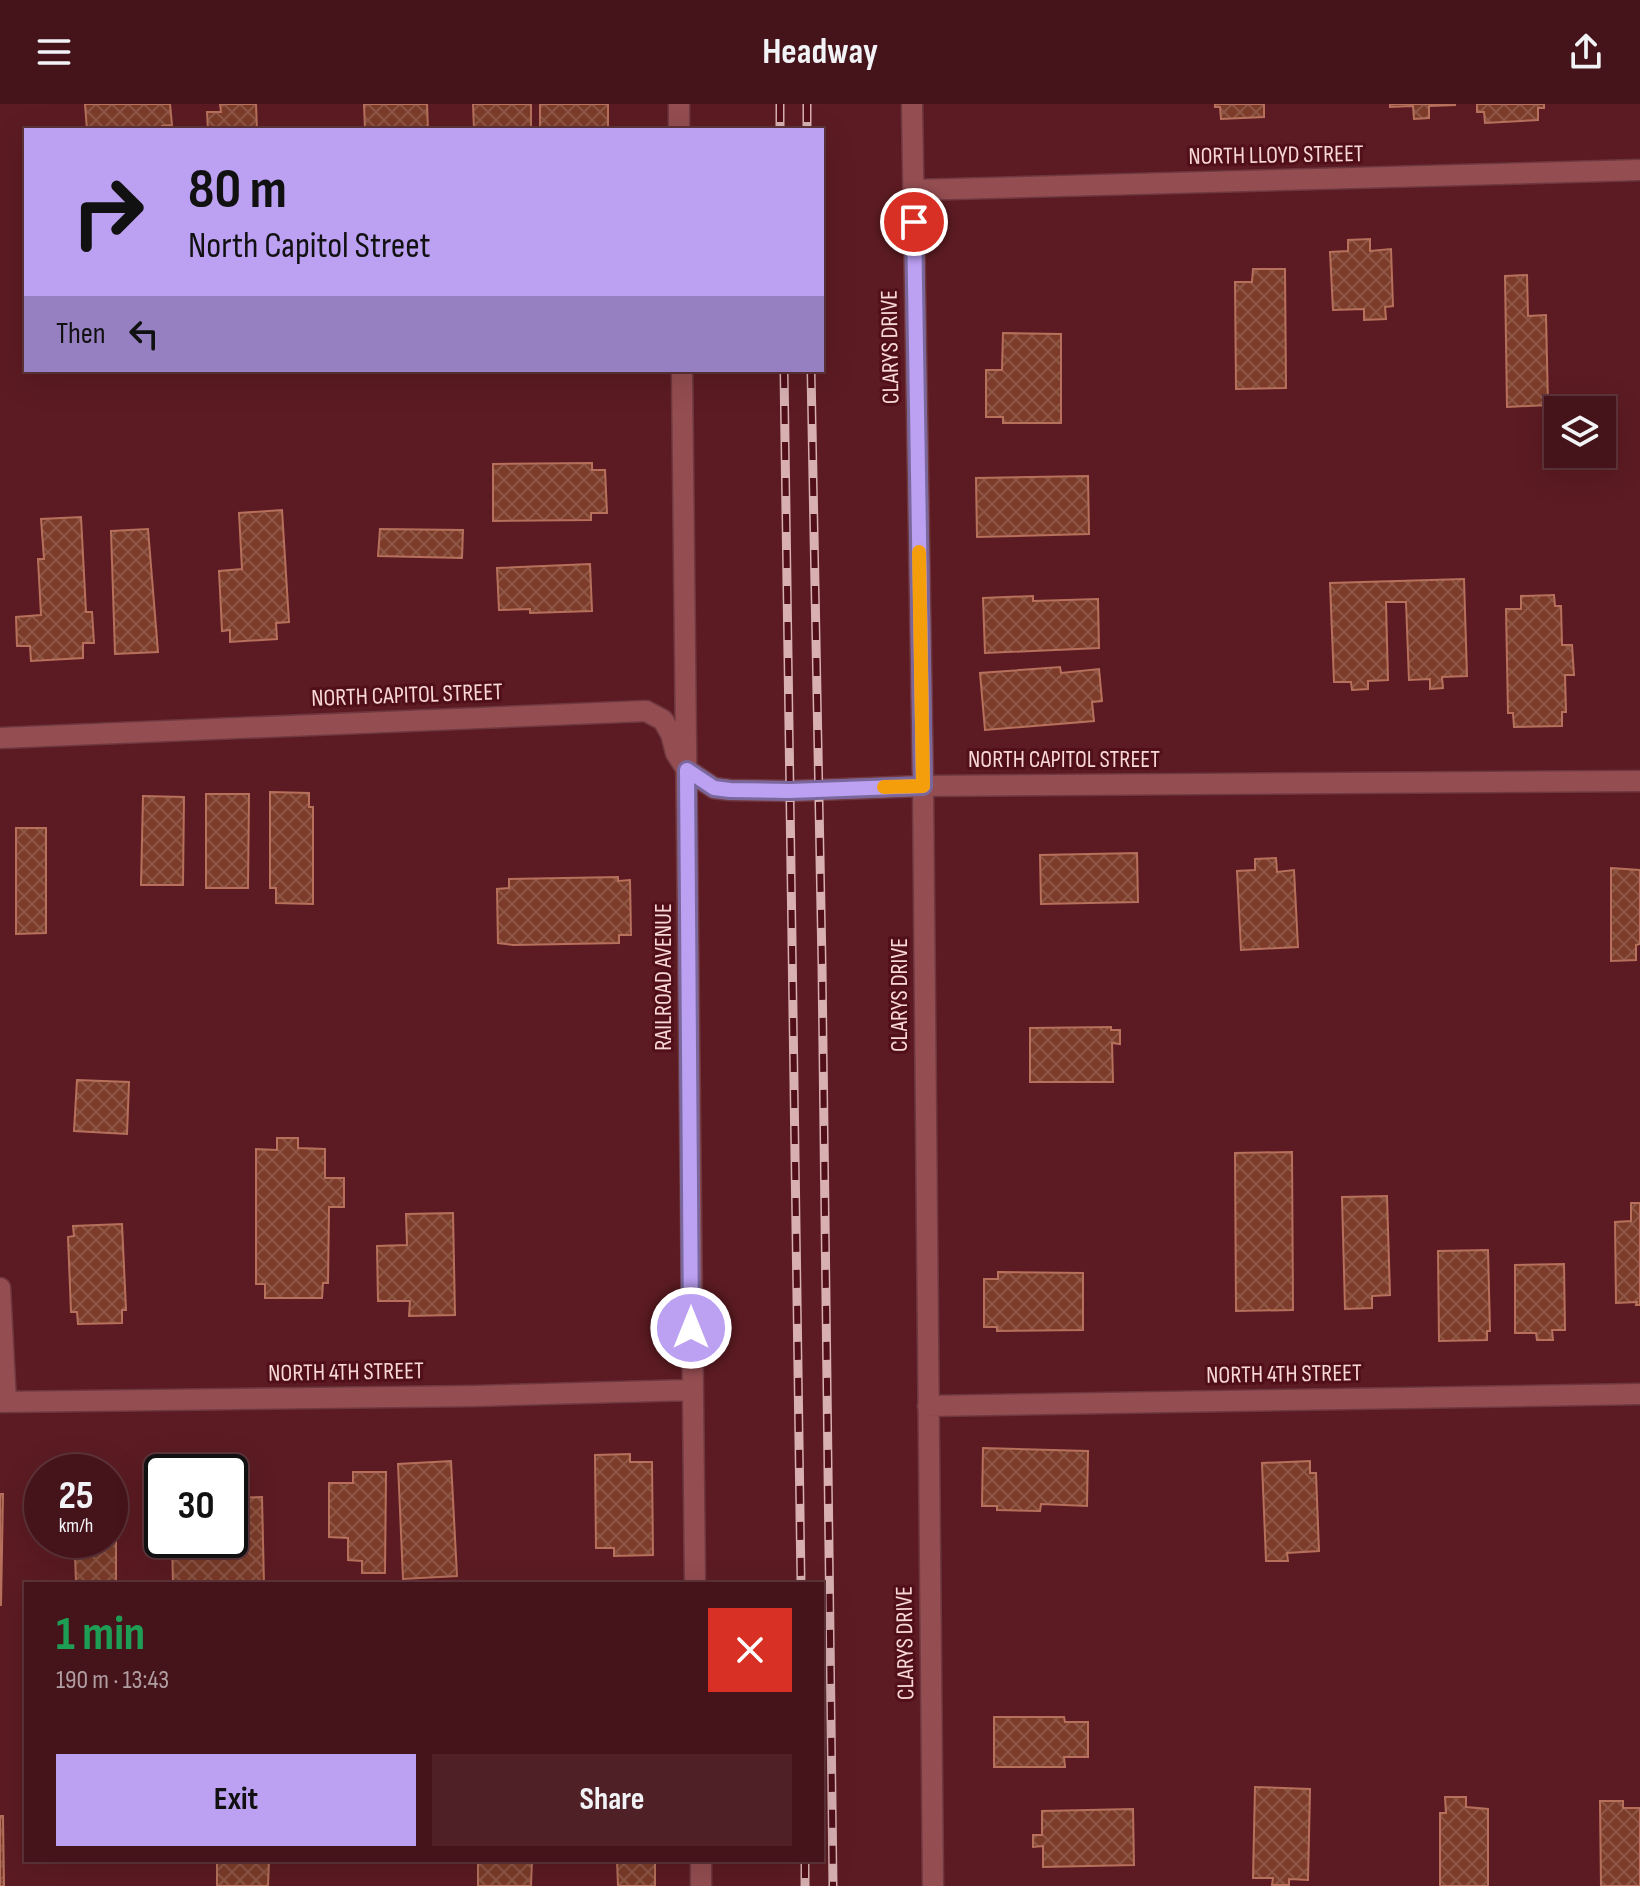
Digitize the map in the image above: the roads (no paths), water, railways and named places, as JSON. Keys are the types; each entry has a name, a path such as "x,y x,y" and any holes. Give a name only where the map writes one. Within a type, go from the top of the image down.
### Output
{"street":[{"path":"679,104 679,128"},
{"name":"CLARYS DRIVE","path":"912,104 923,786 933,1886"},
{"name":"NORTH LLOYD STREET","path":"914,190 1640,170"},
{"name":"RAILROAD AVENUE","path":"682,372 695,1582"},
{"name":"NORTH CAPITOL STREET","path":"0,738 646,711 663,720 676,753 687,770 714,788 730,790 1640,781"},
{"path":"0,1288 3,1402"},
{"name":"NORTH 4TH STREET","path":"3,1402 692,1390"},
{"name":"NORTH 4TH STREET","path":"928,1406 1640,1394"},
{"path":"701,1862 701,1886"}],"railway":[{"path":"780,104 780,128"},
{"path":"807,104 807,128"},
{"path":"784,372 801,1582"},
{"path":"811,372 833,1886"},
{"path":"805,1862 805,1886"}]}
